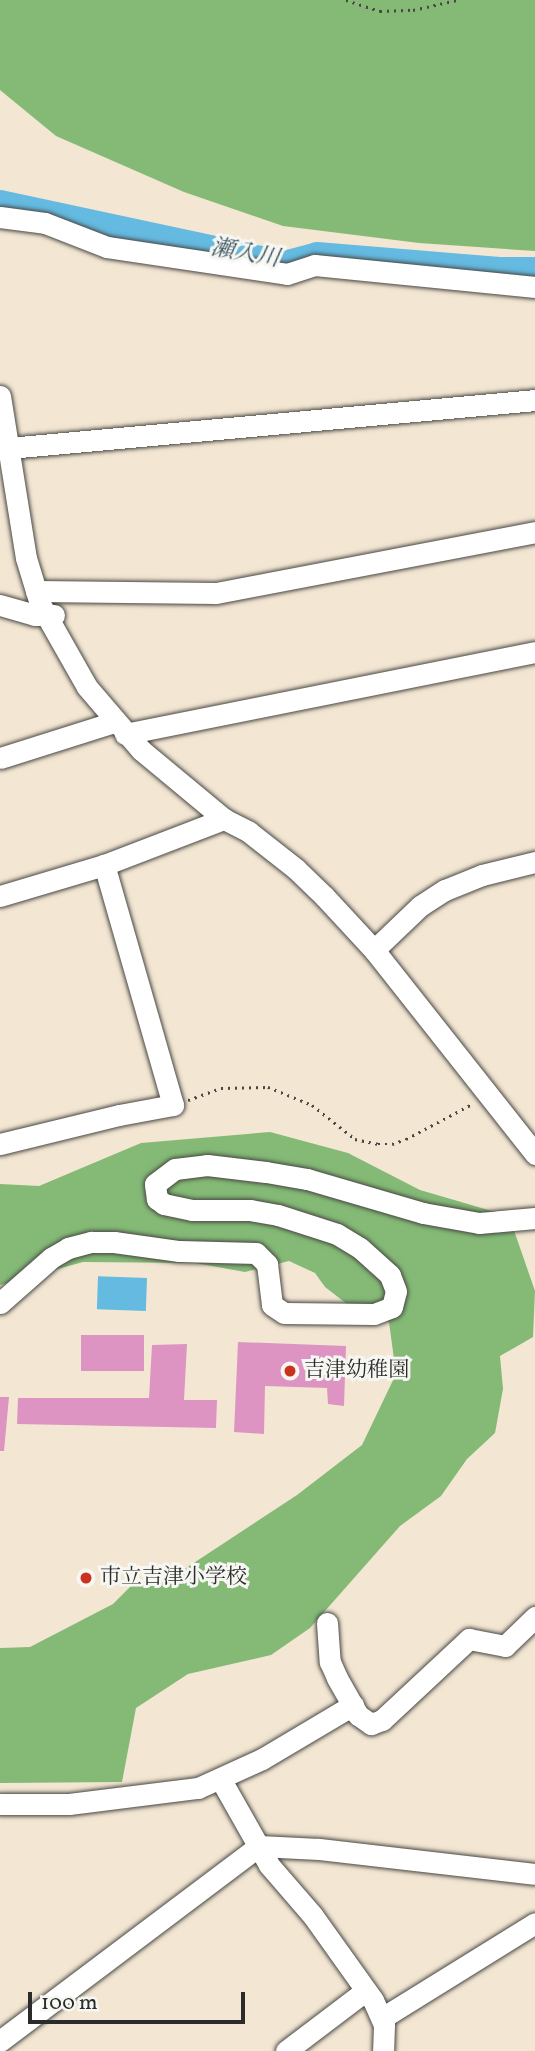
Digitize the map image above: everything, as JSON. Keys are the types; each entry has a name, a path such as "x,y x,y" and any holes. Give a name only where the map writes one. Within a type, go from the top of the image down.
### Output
{"street":[{"path":"0,217 45,223 107,247 287,274 315,265 535,287"},
{"path":"0,396 26,558 36,591 87,687 120,728 224,819 249,832 296,869 374,950 534,1151"},
{"path":"5,437 535,400"},
{"path":"36,591 216,593 535,532"},
{"path":"0,605 50,615"},
{"path":"0,758 120,728 535,652"},
{"path":"0,896 104,864 224,819"},
{"path":"374,950 420,906 445,890 482,875 535,862"},
{"path":"0,1144 173,1105 104,864"},
{"path":"0,1303 51,1258 68,1248 91,1242 114,1242 179,1251 256,1253 267,1264 272,1304 284,1313 374,1314 392,1307 396,1291 390,1276 360,1248 337,1234 278,1214 250,1210 192,1210 164,1204 157,1199 155,1184 163,1176 182,1168 207,1165 233,1167 307,1179 423,1213 479,1223 535,1218"},
{"path":"327,1623 330,1662 358,1715 370,1724 382,1720 469,1639 505,1646 535,1618"},
{"path":"0,1804 69,1804 198,1788 221,1780 262,1759 353,1705"},
{"path":"221,1780 269,1865 313,1916 382,2018 383,2051"},
{"path":"0,2041 258,1846 319,1849 535,1874"},
{"path":"382,2018 535,1923"},
{"path":"286,2051 365,1991"}],"path":[{"path":"346,0 380,11 413,10 457,0"},
{"path":"173,1105 221,1088 268,1087 312,1105 355,1139 392,1144 475,1103"}],"green space":[{"path":"0,0 535,0 535,251 419,243 283,226 184,192 56,136 0,90"},
{"path":"270,1132 348,1153 420,1190 509,1216 535,1291 533,1337 500,1356 503,1389 495,1433 467,1459 441,1496 400,1526 310,1628 271,1655 188,1674 136,1708 122,1782 0,1783 0,1648 30,1647 113,1604 132,1585 177,1574 297,1495 362,1445 396,1374 389,1322 347,1304 325,1287 315,1273 289,1261 245,1272 195,1263 83,1262 0,1285 0,1184 39,1186 141,1143"}],"water":[{"path":"98,1276 147,1278 146,1311 97,1309"}],"building":[{"path":"81,1335 144,1335 144,1371 81,1371"},
{"path":"238,1342 346,1346 344,1406 328,1404 327,1388 265,1386 264,1434 234,1432"},
{"path":"187,1344 184,1400 217,1400 216,1428 17,1424 18,1398 149,1398 152,1345"},
{"path":"0,1397 9,1397 4,1451 0,1451"}],"waterway":[{"name":"瀬入川","path":"0,203 284,264 317,255 499,270 535,270"}],"place":[{"name":"吉津幼稚園","path":"290,1371"},
{"name":"市立吉津小学校","path":"86,1578"}]}
